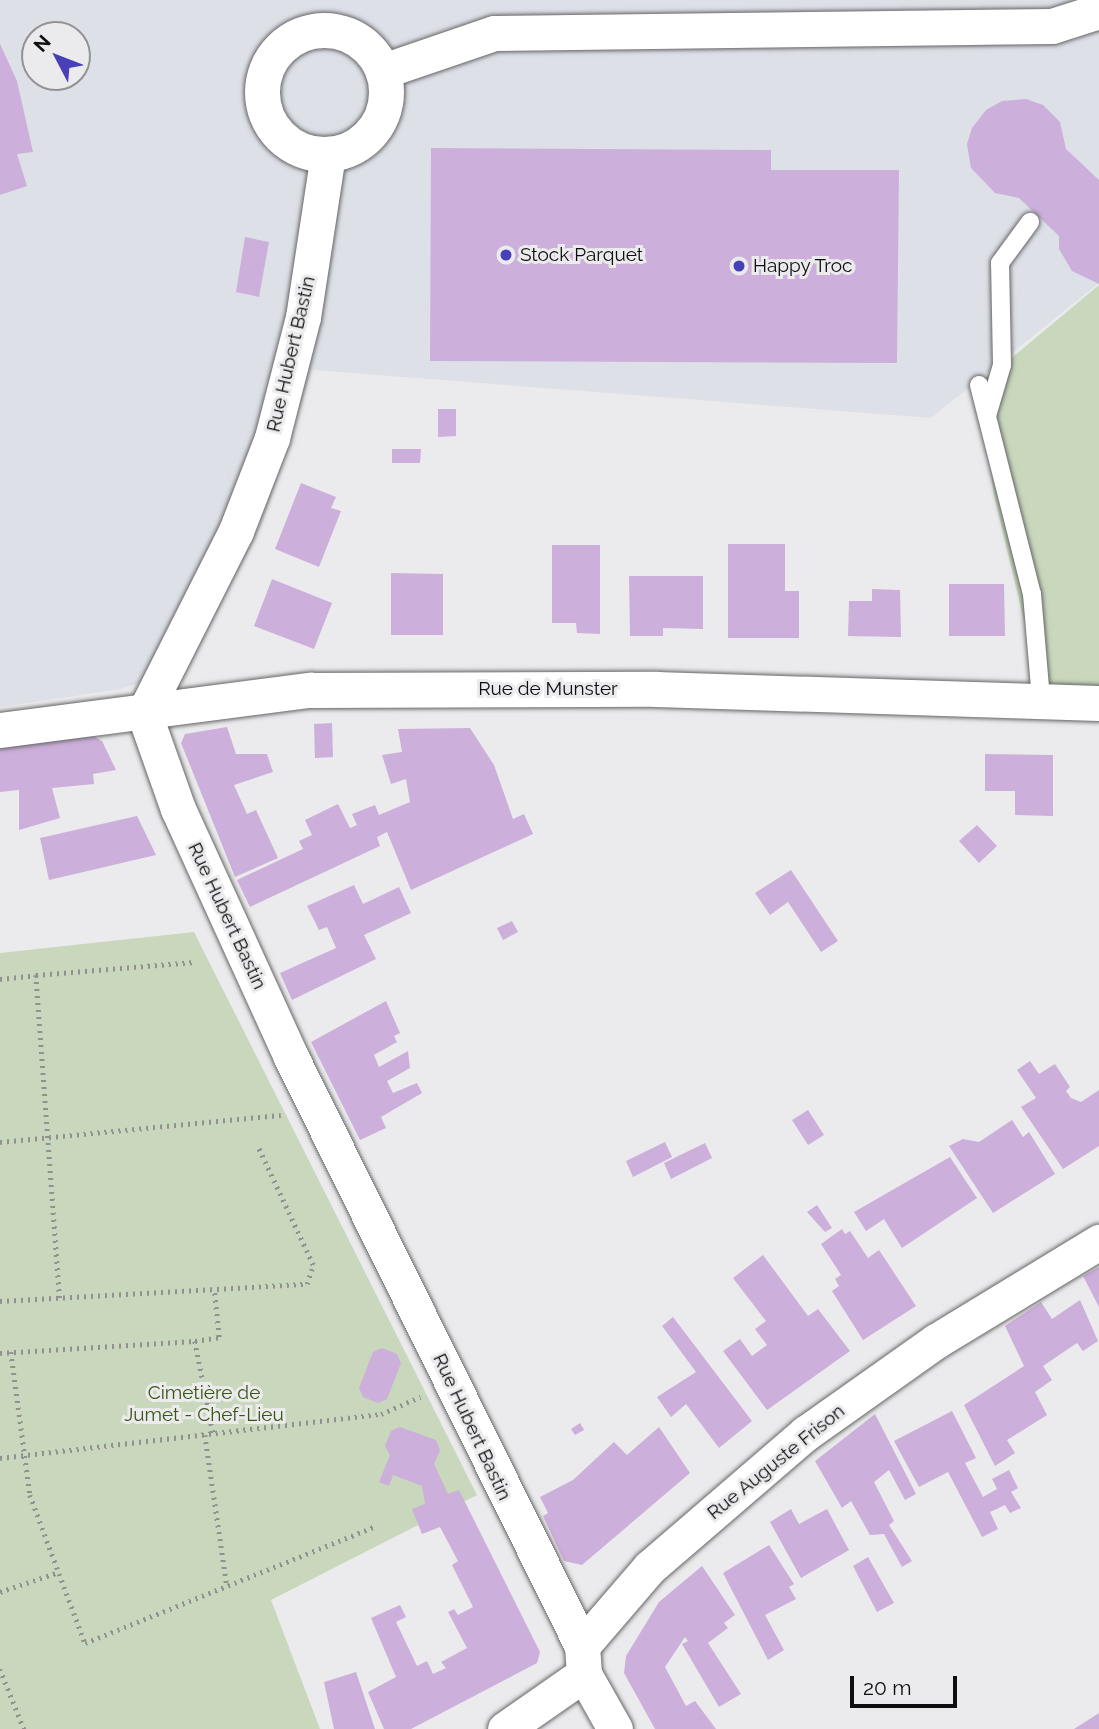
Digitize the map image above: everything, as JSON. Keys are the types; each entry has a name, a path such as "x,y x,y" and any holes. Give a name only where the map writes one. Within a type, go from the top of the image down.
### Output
{"street":[{"path":"383,71 494,33 1052,26 1099,11"},
{"path":"334,15 372,52 383,71 387,92 380,120 367,137 349,149 328,155 288,143 273,128 264,108 262,86 268,65 280,47 334,15"},
{"name":"Rue Hubert Bastin","path":"328,155 303,317 272,438 236,531 144,713 178,809 315,1104 452,1384 615,1729"},
{"name":"Rue de Munster","path":"0,730 310,690 656,689 1099,703"},
{"name":"Rue Auguste Frison","path":"505,1729 583,1660 650,1567 806,1433 936,1341 1099,1242"}],"lane":[{"path":"987,416 1002,365 1000,263 1030,222"},
{"path":"979,385 1032,594 1041,700"}],"path":[{"path":"0,979 194,962"},
{"path":"36,975 60,1298"},
{"path":"0,1142 266,1119 315,1104"},
{"path":"0,1301 307,1284 313,1265 258,1147"},
{"path":"0,1353 195,1341 219,1337 214,1289"},
{"path":"195,1341 213,1433"},
{"path":"11,1352 22,1456 30,1495 85,1643 376,1526"},
{"path":"0,1458 381,1414 452,1384"},
{"path":"205,1434 227,1586"},
{"path":"0,1592 59,1572"},
{"path":"0,1669 24,1729"}],"shaded area":[{"path":"0,0 1099,0 1099,283 931,418 312,370 263,522 189,666 121,689 0,707"}],"green space":[{"path":"1099,285 1099,687 1039,683 994,496 979,385"},
{"name":"Cimetière de Jumet - Chef-Lieu","path":"194,932 477,1495 271,1600 320,1729 0,1729 0,953"}],"building":[{"path":"0,44 17,81 33,152 17,154 27,186 0,195"},
{"path":"1026,99 1043,105 1060,122 1066,149 1099,180 1099,284 1072,271 1059,249 1059,236 1019,198 995,193 971,168 967,144 972,128 986,110 1002,101"},
{"name":"Happy Troc","path":"431,148 771,150 771,170 899,170 897,363 430,361"},
{"path":"245,237 269,242 259,297 236,292"},
{"path":"438,409 456,409 456,436 438,437"},
{"path":"392,449 421,449 420,463 392,463"},
{"path":"301,483 336,497 331,508 341,511 319,567 275,549"},
{"path":"728,544 785,544 785,591 799,591 799,638 728,638"},
{"path":"552,545 600,545 600,634 577,633 576,623 552,623"},
{"path":"391,573 443,574 443,635 391,635"},
{"path":"629,576 703,576 703,629 663,628 663,636 630,636"},
{"path":"272,579 332,603 314,649 254,626"},
{"path":"949,584 1004,584 1005,636 949,636"},
{"path":"872,589 900,590 901,637 848,636 849,601 872,601"},
{"path":"332,723 333,757 315,758 314,724"},
{"path":"227,727 236,754 267,754 273,772 234,785 247,814 256,810 278,858 235,877 181,743 185,734"},
{"path":"470,728 494,765 513,819 524,814 533,834 411,890 387,832 377,837 380,846 250,907 237,880 303,849 299,841 312,835 305,820 338,804 350,828 357,825 352,814 375,805 379,815 410,802 406,779 391,784 382,755 402,752 398,729"},
{"path":"90,734 102,741 116,770 93,774 94,784 52,788 60,818 19,830 19,790 0,792 0,745"},
{"path":"985,754 1053,755 1053,816 1015,815 1015,791 985,791"},
{"path":"137,816 156,855 49,880 40,838"},
{"path":"977,825 997,846 979,863 959,841"},
{"path":"791,870 838,941 821,952 788,902 770,915 755,893"},
{"path":"354,885 363,904 399,887 411,913 364,935 376,959 292,1000 280,973 336,948 327,927 319,930 307,906"},
{"path":"512,921 518,932 503,940 497,928"},
{"path":"386,1001 400,1033 394,1036 397,1042 374,1055 379,1067 408,1051 410,1068 387,1081 393,1093 417,1083 422,1093 381,1117 386,1128 360,1140 311,1042"},
{"path":"1030,1061 1039,1074 1055,1064 1070,1087 1066,1091 1071,1098 1081,1102 1099,1090 1099,1146 1063,1169 1021,1107 1036,1098 1017,1070"},
{"path":"808,1110 824,1135 808,1145 792,1120"},
{"path":"1012,1120 1023,1137 1029,1132 1055,1174 993,1213 949,1146 963,1139 979,1142"},
{"path":"665,1142 672,1157 633,1177 626,1161"},
{"path":"705,1143 712,1158 671,1179 664,1163"},
{"path":"950,1157 977,1198 902,1248 884,1219 866,1231 854,1212"},
{"path":"817,1205 832,1228 825,1232 807,1212"},
{"path":"842,1229 845,1234 850,1231 868,1258 879,1250 916,1306 863,1340 832,1291 839,1286 835,1279 841,1275 821,1244"},
{"path":"763,1255 808,1316 818,1309 850,1351 767,1410 723,1351 740,1339 752,1356 767,1345 755,1329 766,1321 733,1278"},
{"path":"1099,1267 1099,1307 1083,1276"},
{"path":"1080,1300 1098,1341 1083,1351 1077,1343 1043,1366 1052,1380 1035,1392 1047,1415 1007,1440 1015,1453 995,1466 964,1405 1024,1366 1005,1326 1041,1302 1052,1319"},
{"path":"673,1317 752,1421 719,1448 686,1404 671,1417 657,1397 696,1372 662,1326"},
{"path":"382,1348 397,1354 401,1363 387,1399 378,1403 363,1397 359,1388 373,1352"},
{"path":"952,1411 976,1458 965,1463 983,1497 997,1489 992,1479 1009,1470 1018,1488 1011,1492 1021,1508 1010,1513 1005,1505 990,1512 998,1529 982,1537 948,1472 919,1487 894,1441"},
{"path":"875,1414 916,1494 905,1500 889,1470 874,1482 894,1521 889,1525 912,1561 902,1567 884,1534 870,1535 851,1501 842,1508 815,1461"},
{"path":"580,1423 584,1430 575,1435 571,1429"},
{"path":"400,1427 436,1440 440,1450 434,1464 448,1494 459,1490 540,1652 537,1663 411,1729 384,1729 368,1692 396,1677 371,1618 400,1605 406,1617 396,1622 417,1666 427,1661 433,1674 446,1668 441,1662 467,1648 448,1612 454,1609 458,1615 473,1607 452,1565 458,1561 440,1527 422,1534 412,1509 425,1504 422,1486 393,1475 389,1486 379,1482 390,1455 385,1446 391,1431"},
{"path":"659,1427 690,1473 582,1565 564,1561 543,1516 548,1513 540,1497 573,1480 614,1442 627,1455"},
{"path":"791,1509 799,1524 827,1509 849,1550 801,1578 770,1522"},
{"path":"769,1545 794,1584 789,1587 796,1599 765,1615 784,1650 768,1660 723,1573"},
{"path":"868,1557 894,1603 877,1612 853,1566"},
{"path":"702,1566 735,1615 724,1623 728,1628 708,1643 741,1694 719,1707 682,1644 688,1641 685,1637 665,1667 686,1706 695,1701 716,1729 655,1729 624,1673 626,1656 659,1602"},
{"path":"356,1672 375,1729 334,1729 324,1682"},
{"path":"1099,1713 1099,1729 1074,1729"}],"place":[{"name":"Stock Parquet","path":"506,255"},
{"name":"Happy Troc","path":"739,266"}]}
